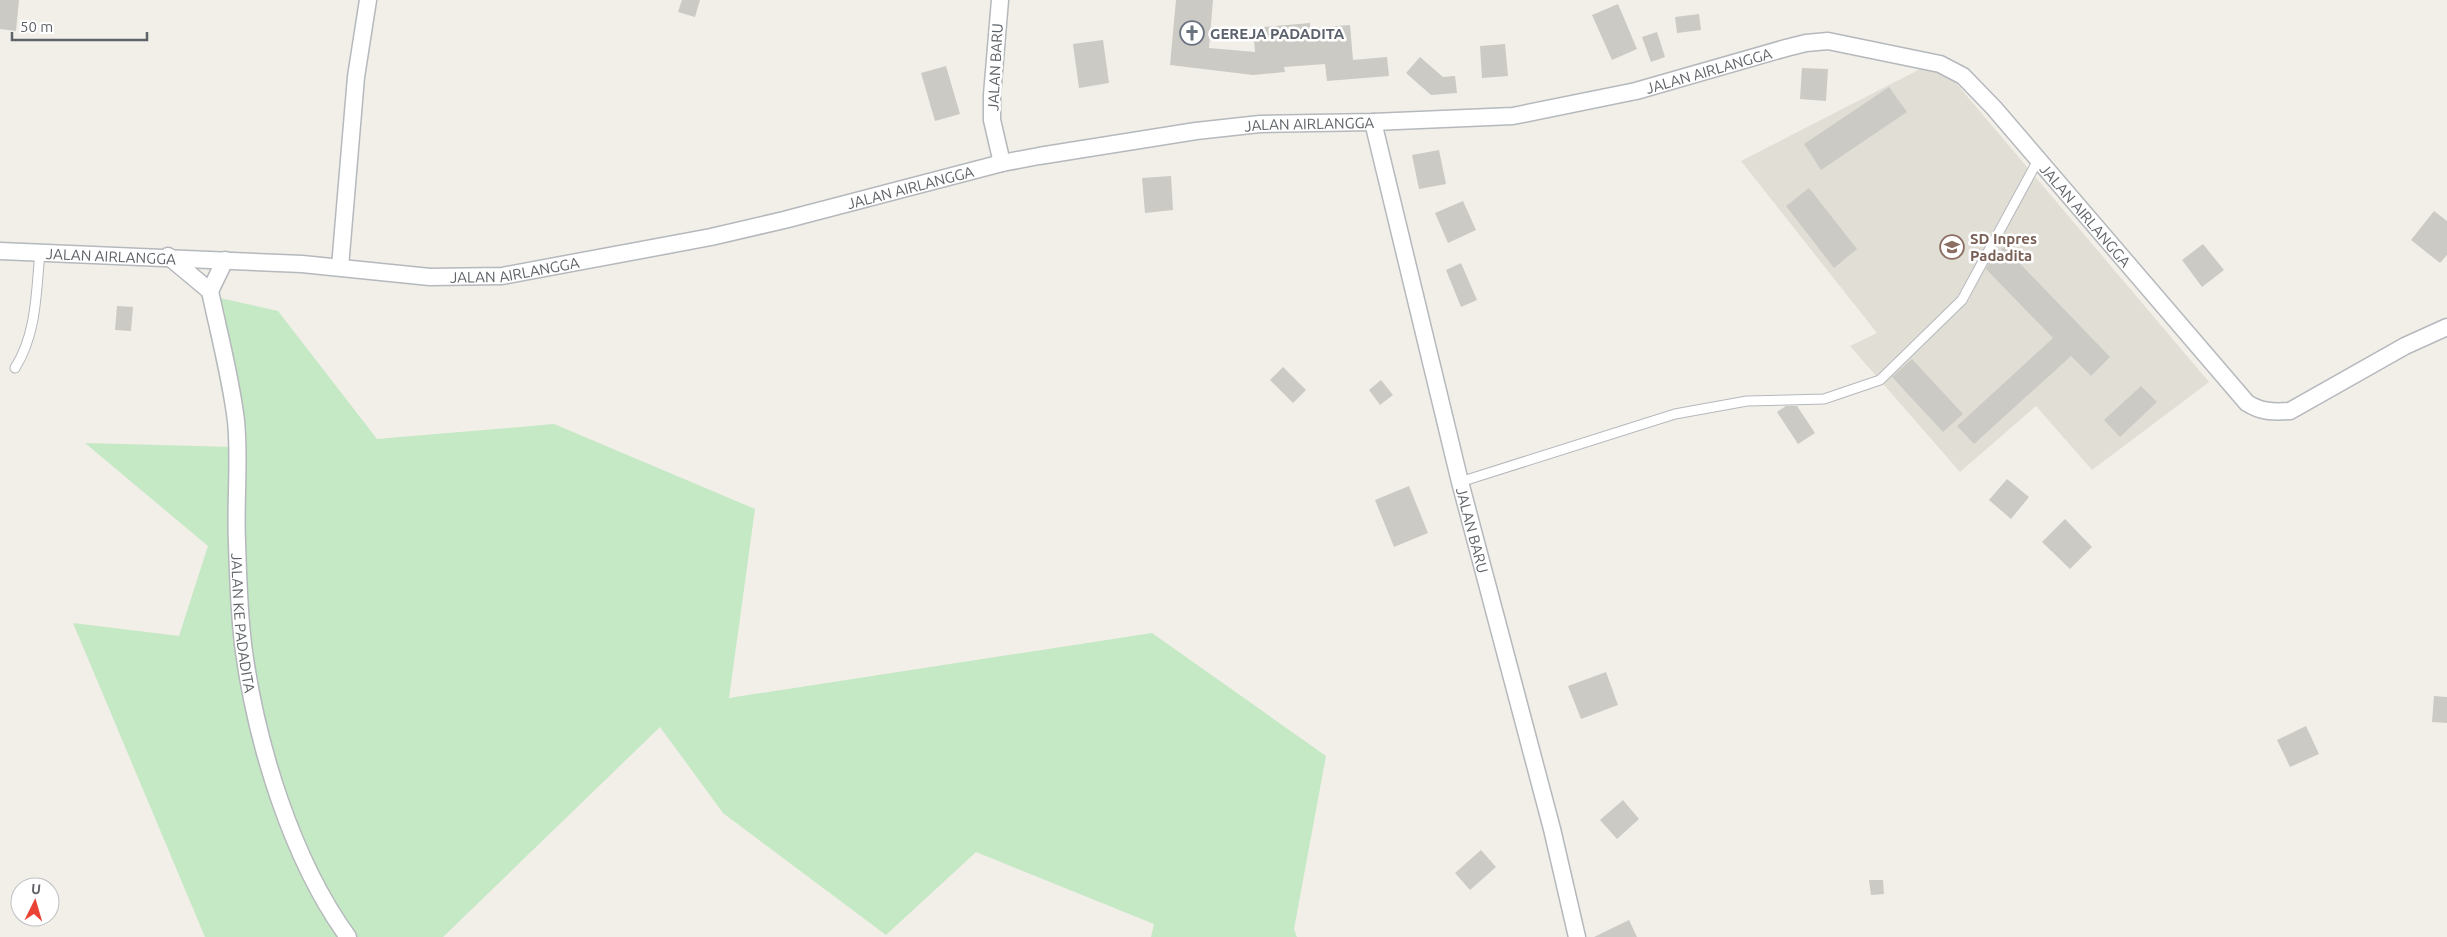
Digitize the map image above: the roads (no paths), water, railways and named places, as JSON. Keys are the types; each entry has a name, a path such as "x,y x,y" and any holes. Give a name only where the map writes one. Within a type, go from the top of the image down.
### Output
{"street":[{"path":"340,267 356,76 368,0"},
{"name":"JALAN BARU","path":"1000,0 992,120 1002,163"},
{"name":"JALAN AIRLANGGA","path":"0,251 168,256 340,267 430,277 502,276 658,248 784,220 1002,163 1196,131 1260,124 1373,122 1513,116 1636,91 1786,48 1806,43 1828,41 1940,64 1963,76 1994,108 2247,403 2256,409 2270,412 2290,412 2405,346 2447,327"},
{"name":"JALAN BARU","path":"1373,122 1460,482 1552,829 1577,937"},
{"path":"168,256 210,291 224,260"},
{"name":"JALAN KE PADADITA","path":"210,291 236,420 240,605 244,650 253,706 274,780 298,846 320,893 348,937"}],"lane":[{"path":"1460,482 1676,414 1747,402 1824,399 1880,380 1962,300 2038,160"},
{"path":"15,368 23,355 32,332 40,252"}],"place":[{"name":"GEREJA PADADITA","path":"1192,33"},
{"name":"SD Inpres Padadita","path":"1952,247"}]}
